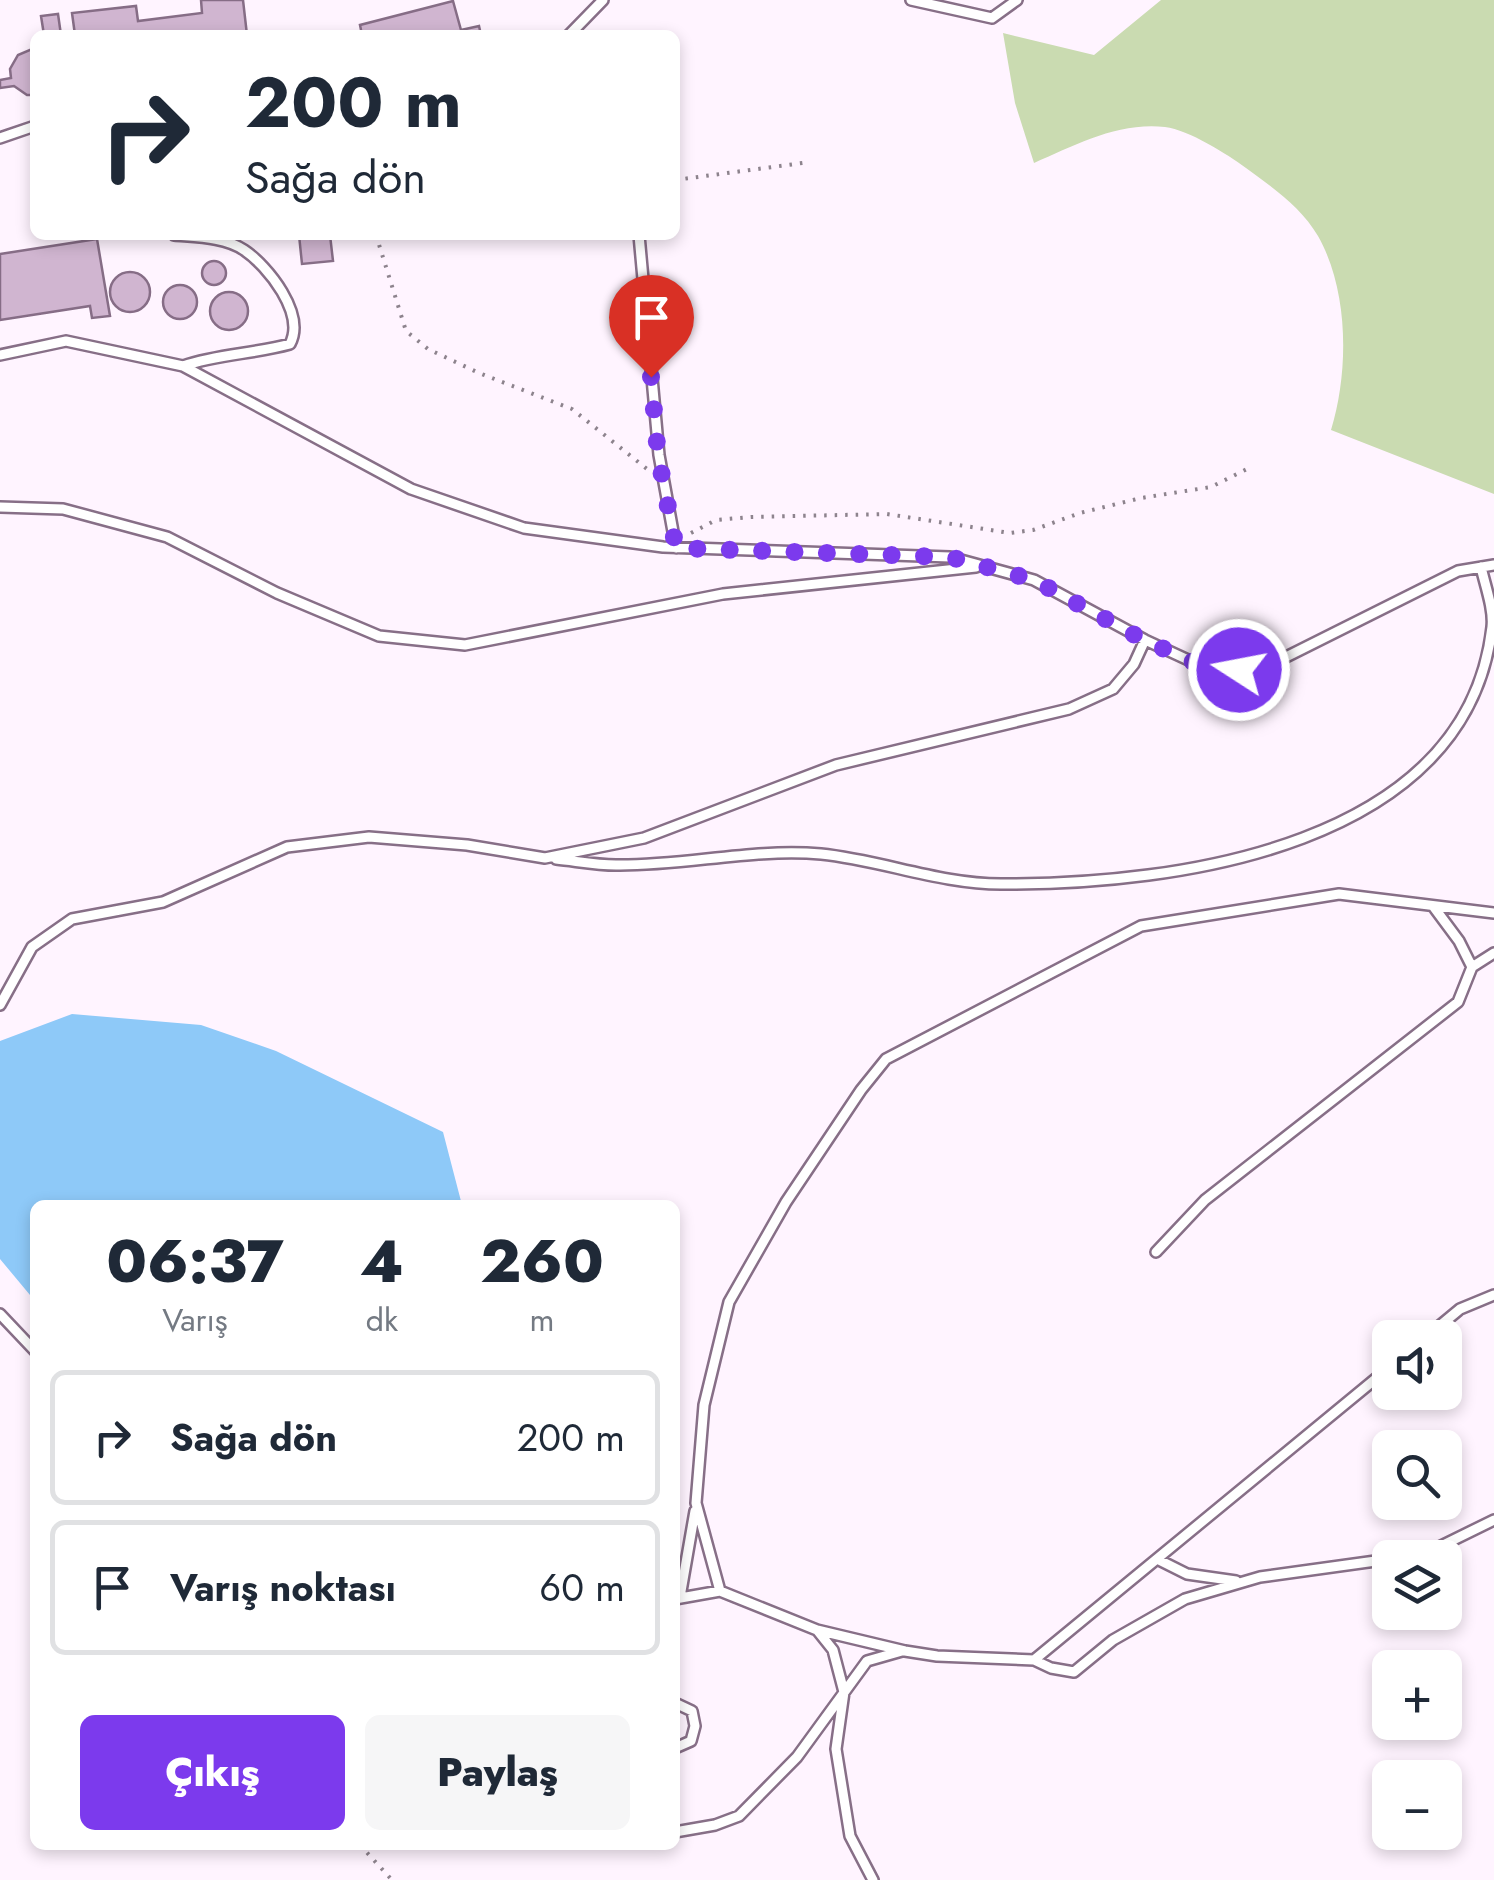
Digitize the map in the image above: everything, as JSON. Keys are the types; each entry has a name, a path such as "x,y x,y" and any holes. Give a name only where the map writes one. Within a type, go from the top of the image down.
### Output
{"lane":[{"path":"574,30 603,0"},
{"path":"910,0 992,18 1017,0"},
{"path":"0,138 30,128"},
{"path":"183,366 206,358 262,352 290,344 294,324 272,276 242,248 215,240"},
{"path":"640,240 649,358 664,486 676,548"},
{"path":"0,355 66,342 183,366 411,489 524,528 676,548 950,557 1034,580 1144,640 1198,664 1239,670 1282,660 1458,571 1494,565"},
{"path":"0,506 63,509 167,537 379,636 464,645 723,594 984,567"},
{"path":"0,1004 32,947 72,919 163,902 288,848 369,836 617,865 740,854 822,854 997,884 1100,880 1210,865 1317,835 1392,794 1453,734 1477,691 1493,623 1481,567"},
{"path":"545,858 644,838 836,765 1069,709 1113,689 1134,664 1144,640"},
{"path":"680,1587 696,1503 704,1405 729,1302 786,1202 886,1059 1140,926 1339,894 1494,913"},
{"path":"1433,906 1459,941 1472,967"},
{"path":"1156,1252 1206,1200 1458,1002 1472,967 1494,953"},
{"path":"1447,1320 1460,1309 1494,1295"},
{"path":"0,1314 30,1346"},
{"path":"1034,1660 1372,1382"},
{"path":"696,1503 720,1591"},
{"path":"1453,1540 1494,1520"},
{"path":"1159,1560 1187,1574 1244,1582"},
{"path":"680,1598 720,1591 817,1630 937,1656 1034,1660 1074,1672 1113,1640 1184,1599 1319,1566 1372,1560"},
{"path":"817,1630 833,1650 844,1692 836,1749 850,1836 873,1880"},
{"path":"680,1831 715,1826 738,1816 797,1757 868,1661 905,1650"},
{"path":"680,1706 692,1712 695,1726 691,1740 680,1746"}],"path":[{"path":"680,179 810,162"},
{"path":"378,240 406,332 428,349 479,373 572,408 628,451 664,486"},
{"path":"676,548 694,530 716,520 750,517 888,514 1010,533 1033,530 1141,498 1210,487 1247,470"},
{"path":"365,1850 392,1880"}],"green space":[{"path":"1161,0 1494,0 1494,494 1331,430 1343,357 1336,281 1318,236 1303,216 1246,168 1185,133 1147,126 1097,136 1034,163 1015,103 1003,33 1094,55"}],"water":[{"path":"72,1014 201,1025 276,1051 443,1132 461,1200 30,1200 30,1295 0,1259 0,1041"}],"building":[{"path":"201,0 243,0 246,30 74,30 72,13 136,6 138,21 202,13"},
{"path":"453,1 461,30 361,30 360,25"},
{"path":"58,14 60,30 43,30 41,16"},
{"path":"30,50 30,95 14,86 0,88 0,80 11,78 10,69 18,55"},
{"path":"97,240 110,316 92,318 90,306 0,320 0,254"},
{"path":"300,240 331,240 333,261 302,264"},
{"path":"214,261 226,273 214,285 202,273"},
{"path":"130,272 144,278 150,292 144,306 130,312 116,306 110,292 116,278"},
{"path":"180,285 192,290 197,302 192,314 180,319 168,314 163,302 168,290"},
{"path":"229,292 242,298 248,311 242,324 229,330 216,324 210,311 216,298"}],"route":[{"path":"651,377 658,455 676,548 950,557 1034,580 1144,640 1198,664 1239,670"}]}
